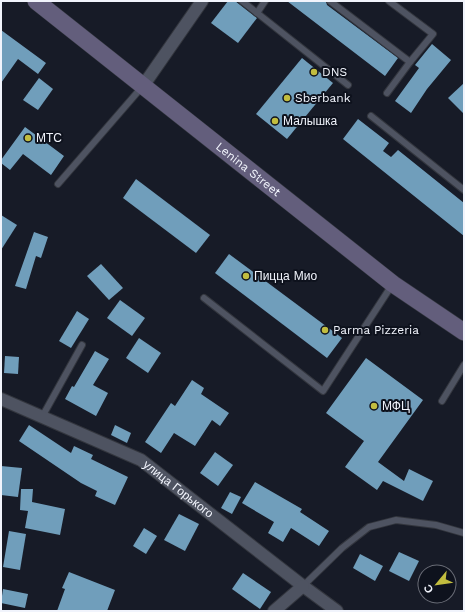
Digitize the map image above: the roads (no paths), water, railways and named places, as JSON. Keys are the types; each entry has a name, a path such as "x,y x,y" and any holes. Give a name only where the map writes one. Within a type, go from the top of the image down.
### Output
{"main road":[{"name":"Lenina Street","path":"36,1 392,284 464,332"}],"street":[{"path":"143,86 202,1"},
{"name":"улица Горького","path":"1,399 141,460 337,611"},
{"path":"274,611 303,586"}],"lane":[{"path":"242,1 348,85"},
{"path":"257,13 266,1"},
{"path":"330,1 410,62"},
{"path":"387,93 433,34 388,1"},
{"path":"58,184 143,86"},
{"path":"371,116 464,190"},
{"path":"204,298 323,391 392,284"},
{"path":"42,417 82,345"},
{"path":"442,401 464,365"},
{"path":"303,586 342,548 369,527 396,520 436,524 464,532"}],"place":[{"name":"DNS","path":"314,72"},
{"name":"Sberbank","path":"287,98"},
{"name":"Малышка","path":"275,121"},
{"name":"МТС","path":"28,138"},
{"name":"Пицца Мио","path":"246,276"},
{"name":"Parma Pizzeria","path":"325,330"},
{"name":"МФЦ","path":"374,406"}]}
